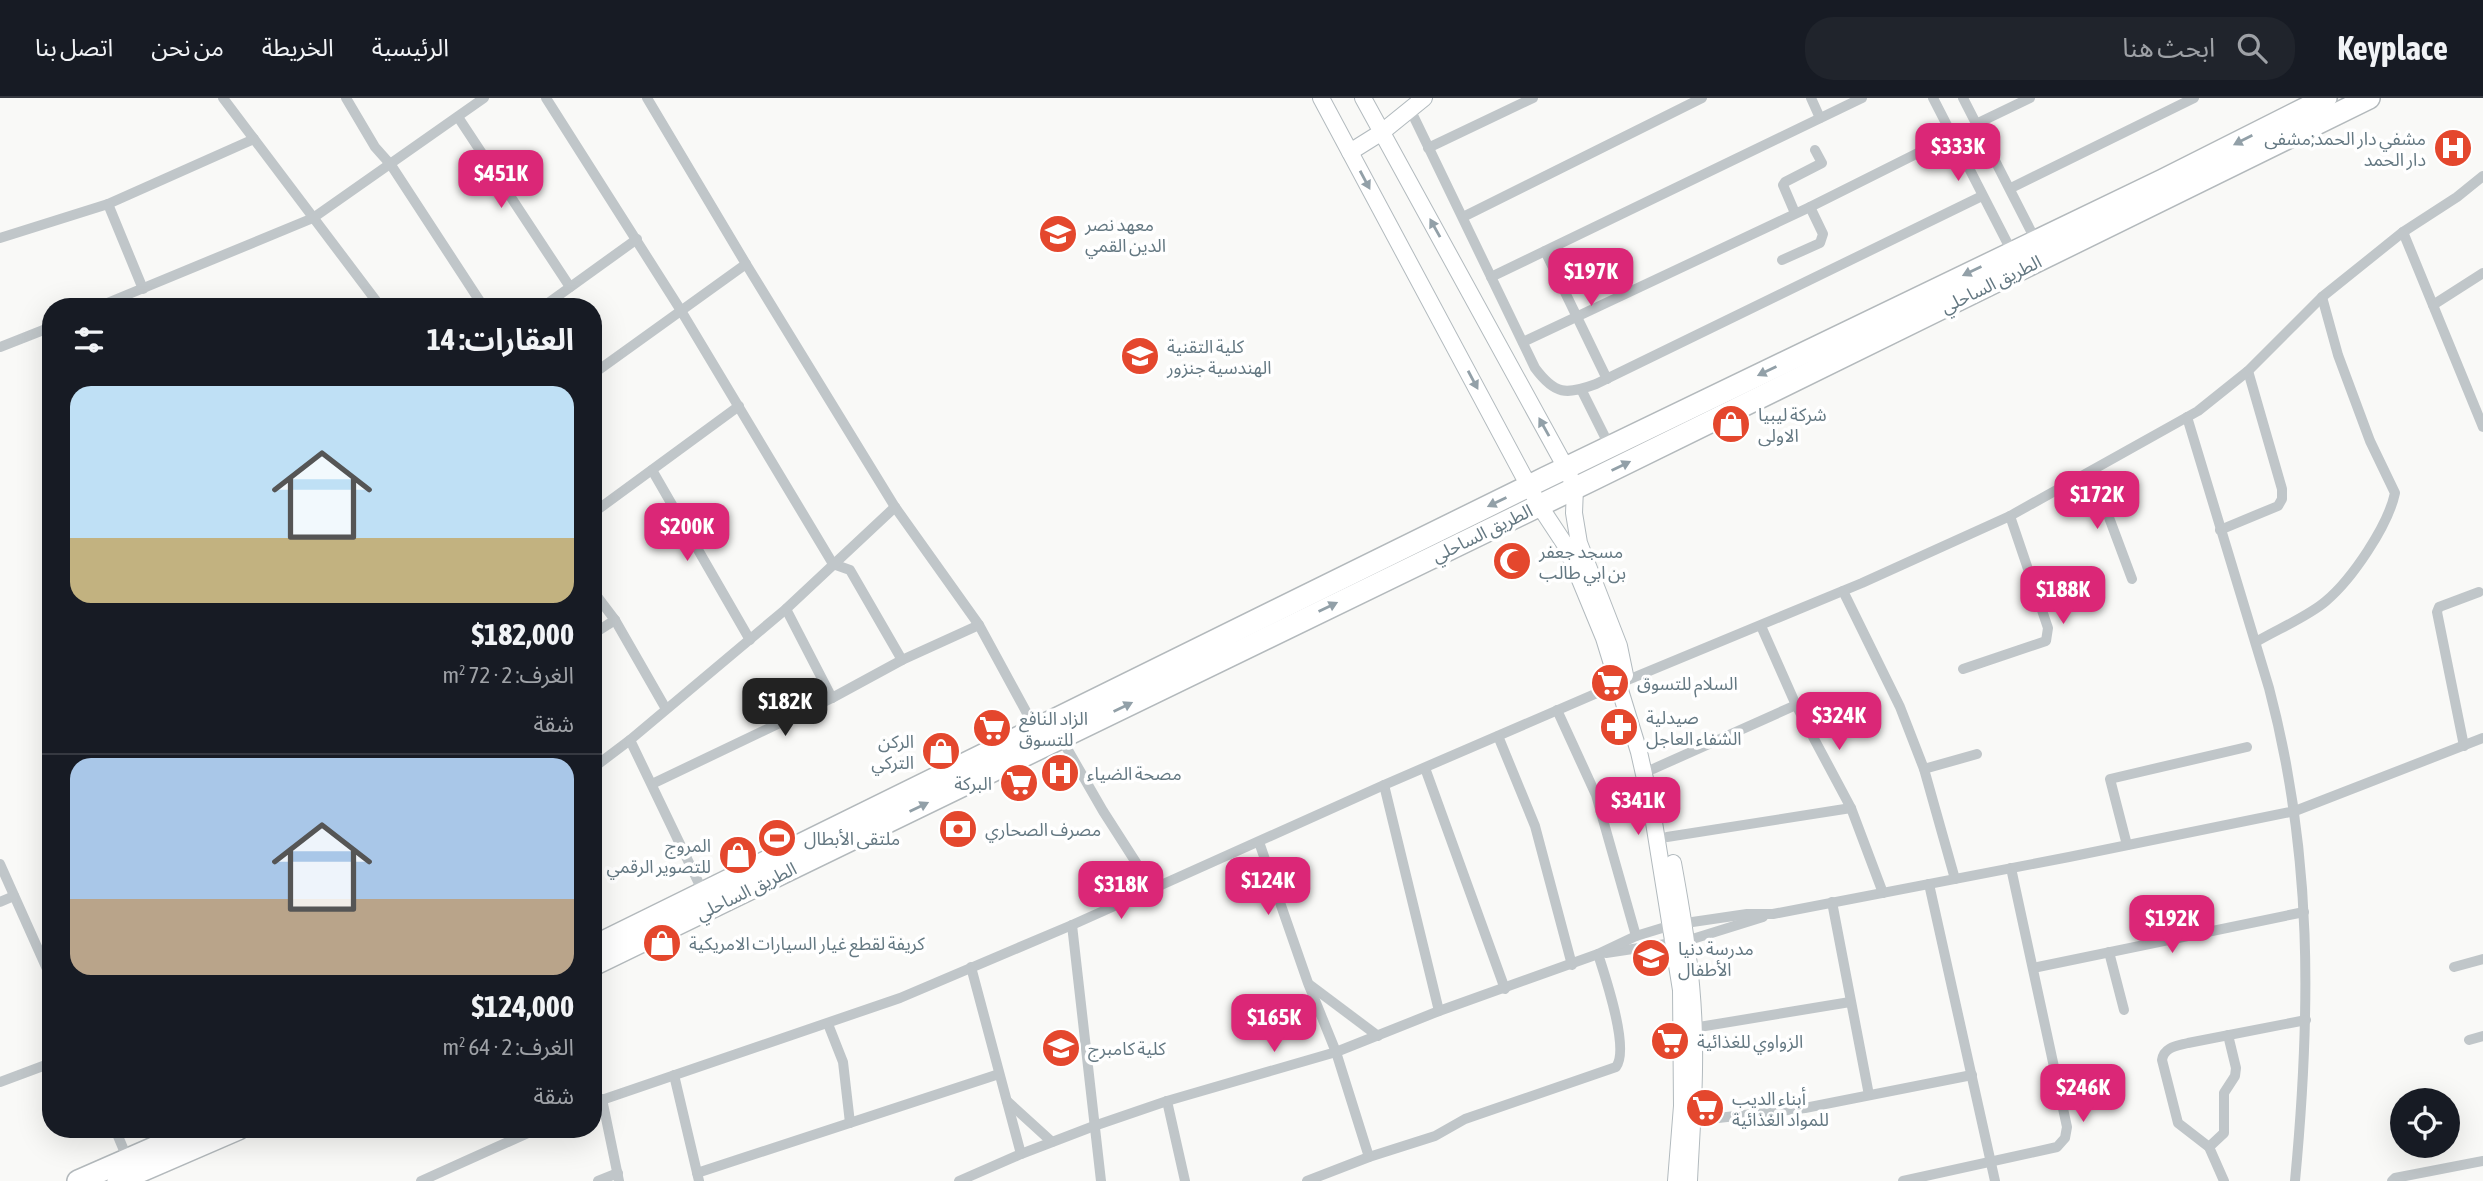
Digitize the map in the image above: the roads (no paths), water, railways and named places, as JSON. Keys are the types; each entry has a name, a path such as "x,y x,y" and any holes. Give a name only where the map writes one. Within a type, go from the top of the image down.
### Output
{"highway":[{"name":"الطريق الساحلي","path":"602,961 1061,738 1534,496 1566,468 2326,98"},
{"name":"الطريق الساحلي","path":"602,943 1035,729 1534,496 1575,488 2370,98"},
{"path":"118,1181 184,1138"},
{"path":"78,1181 138,1170 216,1138"}],"street":[{"path":"223,98 374,298"},
{"path":"346,98 375,147 391,165 479,298"},
{"path":"120,298 313,218 458,117 467,103 484,98"},
{"path":"546,98 680,309 833,564 849,570 902,660"},
{"path":"647,98 895,507 979,625 1035,729"},
{"path":"1321,98 1534,496 1566,547 1622,682 1653,769 1667,836 1693,1028 1689,1181"},
{"path":"1363,98 1575,488 1574,513 1579,543 1619,646 1622,682 1678,924"},
{"path":"1350,152 1382,132 1424,98"},
{"path":"1427,148 1533,98"},
{"path":"1463,217 1702,98"},
{"path":"1811,98 1820,118"},
{"path":"1491,278 1820,118 1845,102 1861,98"},
{"path":"1933,98 2012,252"},
{"path":"1963,98 2036,241"},
{"path":"2011,188 2194,98"},
{"path":"1976,124 2027,99"},
{"path":"1410,109 1535,368 1554,388 1574,392 1607,379 1982,196"},
{"path":"458,117 570,287"},
{"path":"1523,342 1810,207 1952,136"},
{"path":"0,239 108,204 254,139"},
{"path":"1796,213 1783,185 1822,163 1815,150"},
{"path":"602,1100 900,998 1072,925 1384,785 1622,682 1843,591 2010,516 2187,417 2248,371 2322,297 2403,232 2483,176"},
{"path":"108,204 143,289"},
{"path":"1782,260 1820,243 1823,239 1810,207"},
{"path":"2403,232 2483,427"},
{"path":"555,298 636,239"},
{"path":"1545,251 1607,379"},
{"path":"602,367 746,264"},
{"path":"2432,305 2483,273"},
{"path":"2256,642 2325,602 2356,567 2376,536 2389,515 2395,493 2370,441 2338,355 2322,297"},
{"path":"0,348 42,331"},
{"path":"2220,530 2278,506 2282,499 2282,489 2248,371"},
{"path":"1581,389 1610,447"},
{"path":"602,506 739,406"},
{"path":"2187,417 2256,642 2281,733 2295,810 2304,912 2306,1020 2295,1181"},
{"path":"652,470 750,640"},
{"path":"2092,472 2132,579"},
{"path":"602,761 786,609 895,507"},
{"path":"1963,669 2046,640 2048,636 2048,628 2010,516"},
{"path":"1843,591 1900,707 1924,769 1955,879"},
{"path":"2464,746 2437,612 2439,607 2479,592"},
{"path":"602,603 615,620 666,709"},
{"path":"786,609 832,698"},
{"path":"602,628 615,620"},
{"path":"652,784 832,698 902,660 979,625"},
{"path":"1761,626 1796,705 1851,808 1883,892"},
{"path":"1653,769 1796,705"},
{"path":"1557,710 1596,795 1636,936"},
{"path":"1498,736 1535,826 1572,965"},
{"path":"1061,738 1153,889"},
{"path":"1600,954 1680,941 1750,923 1773,914 2011,869 2295,810 2483,738"},
{"path":"630,740 704,894"},
{"path":"2127,845 2110,779 2247,747"},
{"path":"1924,769 1977,754"},
{"path":"1425,768 1505,989"},
{"path":"1384,785 1439,1011"},
{"path":"1667,836 1851,808"},
{"path":"1259,842 1308,983 1336,1052 1369,1157"},
{"path":"0,864 42,958"},
{"path":"1903,1181 2057,1147 2066,1138 2067,1127 2011,869"},
{"path":"1929,884 1995,1181"},
{"path":"0,902 14,896"},
{"path":"1832,902 1869,1095"},
{"path":"2033,968 2304,912"},
{"path":"959,1181 1052,1142 1167,1101 1336,1052 1439,1011 1572,965 1636,936 1678,924 1746,914 1773,914"},
{"path":"1072,925 1101,1181"},
{"path":"1676,1181 1682,1106 1680,941"},
{"path":"2109,952 2124,1010"},
{"path":"1307,1181 1435,1136 1465,1119 1616,1066 1621,1057 1620,1041 1600,954"},
{"path":"2454,967 2483,958"},
{"path":"971,967 1021,1154"},
{"path":"1308,983 1378,1035"},
{"path":"1693,1028 1850,1002"},
{"path":"2224,1181 2209,1147 2178,1122 2162,1060 2163,1054 2170,1047 2306,1020"},
{"path":"828,1024 843,1062 850,1123"},
{"path":"2209,1147 2224,1133 2224,1093 2235,1076 2235,1059 2228,1035"},
{"path":"2469,1040 2483,1036"},
{"path":"0,1082 42,1066"},
{"path":"674,1075 698,1177 999,1074"},
{"path":"1692,1121 1805,1108 1972,1075"},
{"path":"1007,1101 1052,1142"},
{"path":"1167,1101 1185,1181"},
{"path":"598,1181 618,1177 602,1116"},
{"path":"120,1138 138,1170"},
{"path":"421,1181 517,1138"},
{"path":"2392,1181 2395,1178 2483,1161"}],"place":[{"name":"مشفي دار الحمد;مشفى دار الحمد","path":"2453,148"},
{"name":"معهد نصر الدين القمي","path":"1058,234"},
{"name":"كلية التقنية الهندسية جنزور","path":"1140,356"},
{"name":"شركة ليبيا الاولى","path":"1731,424"},
{"name":"مسجد جعفر بن ابي طالب","path":"1512,561"},
{"name":"السلام للتسوق","path":"1610,683"},
{"name":"صيدلية الشفاء العاجل","path":"1619,727"},
{"name":"الزاد النافع للتسوق","path":"992,728"},
{"name":"الركن التركي","path":"941,751"},
{"name":"مصحة الضياء","path":"1060,773"},
{"name":"البركة","path":"1019,783"},
{"name":"مصرف الصحاري","path":"958,829"},
{"name":"ملتقى الأبطال","path":"777,838"},
{"name":"المروج للتصوير الرقمي","path":"738,855"},
{"name":"كريفة لقطع غيار السيارات الامريكية","path":"662,943"},
{"name":"مدرسة دنيا الأطفال","path":"1651,958"},
{"name":"الزواوي للغذائية","path":"1670,1041"},
{"name":"كلية كامبرج","path":"1061,1048"},
{"name":"أبناء الديب للمواد الغذائية","path":"1705,1108"}]}
